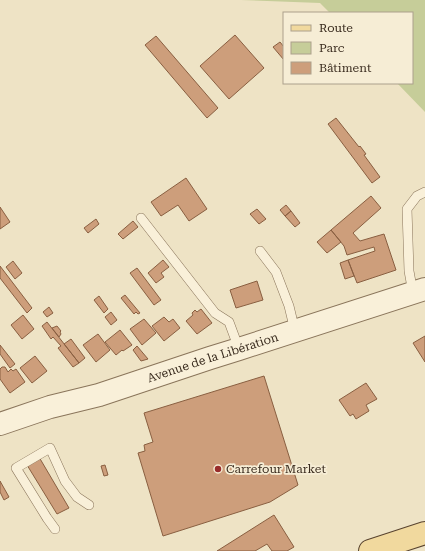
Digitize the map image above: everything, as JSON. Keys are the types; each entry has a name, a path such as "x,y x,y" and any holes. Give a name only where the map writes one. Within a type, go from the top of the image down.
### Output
{"main road":[{"path":"370,551 425,533"}],"street":[{"name":"Avenue de la Libération","path":"0,424 50,407 99,395 419,291"}],"lane":[{"path":"419,291 409,271 407,209 417,196 425,192"},
{"path":"142,218 215,313 229,322 239,349"},
{"path":"260,251 276,272 289,306 295,331"},
{"path":"55,529 16,468 50,448 65,481 77,497 89,505"}],"green space":[{"path":"241,0 425,0 425,112 398,84 413,84 413,12 329,12 320,3"}],"building":[{"path":"235,35 264,68 229,99 200,66"},
{"path":"156,36 218,108 207,118 145,45"},
{"path":"280,42 283,46 283,59 273,47"},
{"path":"336,118 366,154 364,155 380,177 372,183 328,124"},
{"path":"186,178 207,209 189,221 178,205 161,216 151,202"},
{"path":"371,196 381,208 353,233 360,241 384,234 396,270 357,283 348,260 375,251 374,247 347,255 344,246 331,230"},
{"path":"286,205 291,211 285,216 280,210"},
{"path":"0,207 10,222 0,229"},
{"path":"257,209 266,219 259,224 250,214"},
{"path":"291,211 300,223 295,227 285,216"},
{"path":"96,219 99,224 88,233 84,228"},
{"path":"133,221 138,227 123,239 118,234"},
{"path":"331,230 341,242 327,253 317,242"},
{"path":"163,260 169,267 161,273 164,277 156,283 148,273"},
{"path":"348,260 354,276 345,279 340,263"},
{"path":"13,261 22,273 15,279 6,267"},
{"path":"0,266 32,308 27,313 0,278"},
{"path":"137,268 161,300 154,305 130,273"},
{"path":"257,281 263,300 236,308 230,290"},
{"path":"125,295 140,313 138,314 136,312 134,314 121,298"},
{"path":"99,296 108,309 104,313 94,300"},
{"path":"49,307 53,313 47,317 43,312"},
{"path":"201,309 212,323 197,334 186,321 193,315 192,313 195,310 197,312"},
{"path":"111,312 117,320 111,325 105,317"},
{"path":"23,315 34,329 22,339 11,325"},
{"path":"164,317 169,322 173,319 180,328 164,341 152,326"},
{"path":"144,319 156,333 142,345 130,329"},
{"path":"47,322 79,363 73,367 58,348 61,346 53,337 51,339 42,326"},
{"path":"57,326 61,331 59,337 52,328"},
{"path":"120,330 132,345 116,355 105,342"},
{"path":"98,334 110,350 96,362 83,345"},
{"path":"425,336 425,362 413,343"},
{"path":"71,339 85,358 79,363 64,344"},
{"path":"0,345 15,364 10,368 0,354"},
{"path":"137,346 148,359 141,361 133,350"},
{"path":"35,356 47,371 32,383 20,368"},
{"path":"5,367 8,372 11,369 13,371 16,369 25,382 10,393 0,379 0,369"},
{"name":"Carrefour Market","path":"264,376 298,485 270,502 163,536 138,453 145,451 144,445 153,442 144,413"},
{"path":"366,383 377,399 366,405 369,411 356,419 353,414 350,416 339,400"},
{"path":"39,457 69,508 57,514 27,465"},
{"path":"105,465 108,475 104,476 101,466"},
{"path":"0,481 9,497 4,500 0,492"},
{"path":"274,515 294,547 287,551 272,551 267,544 255,551 217,551"}],"place":[{"name":"Carrefour Market","path":"218,469"}]}
